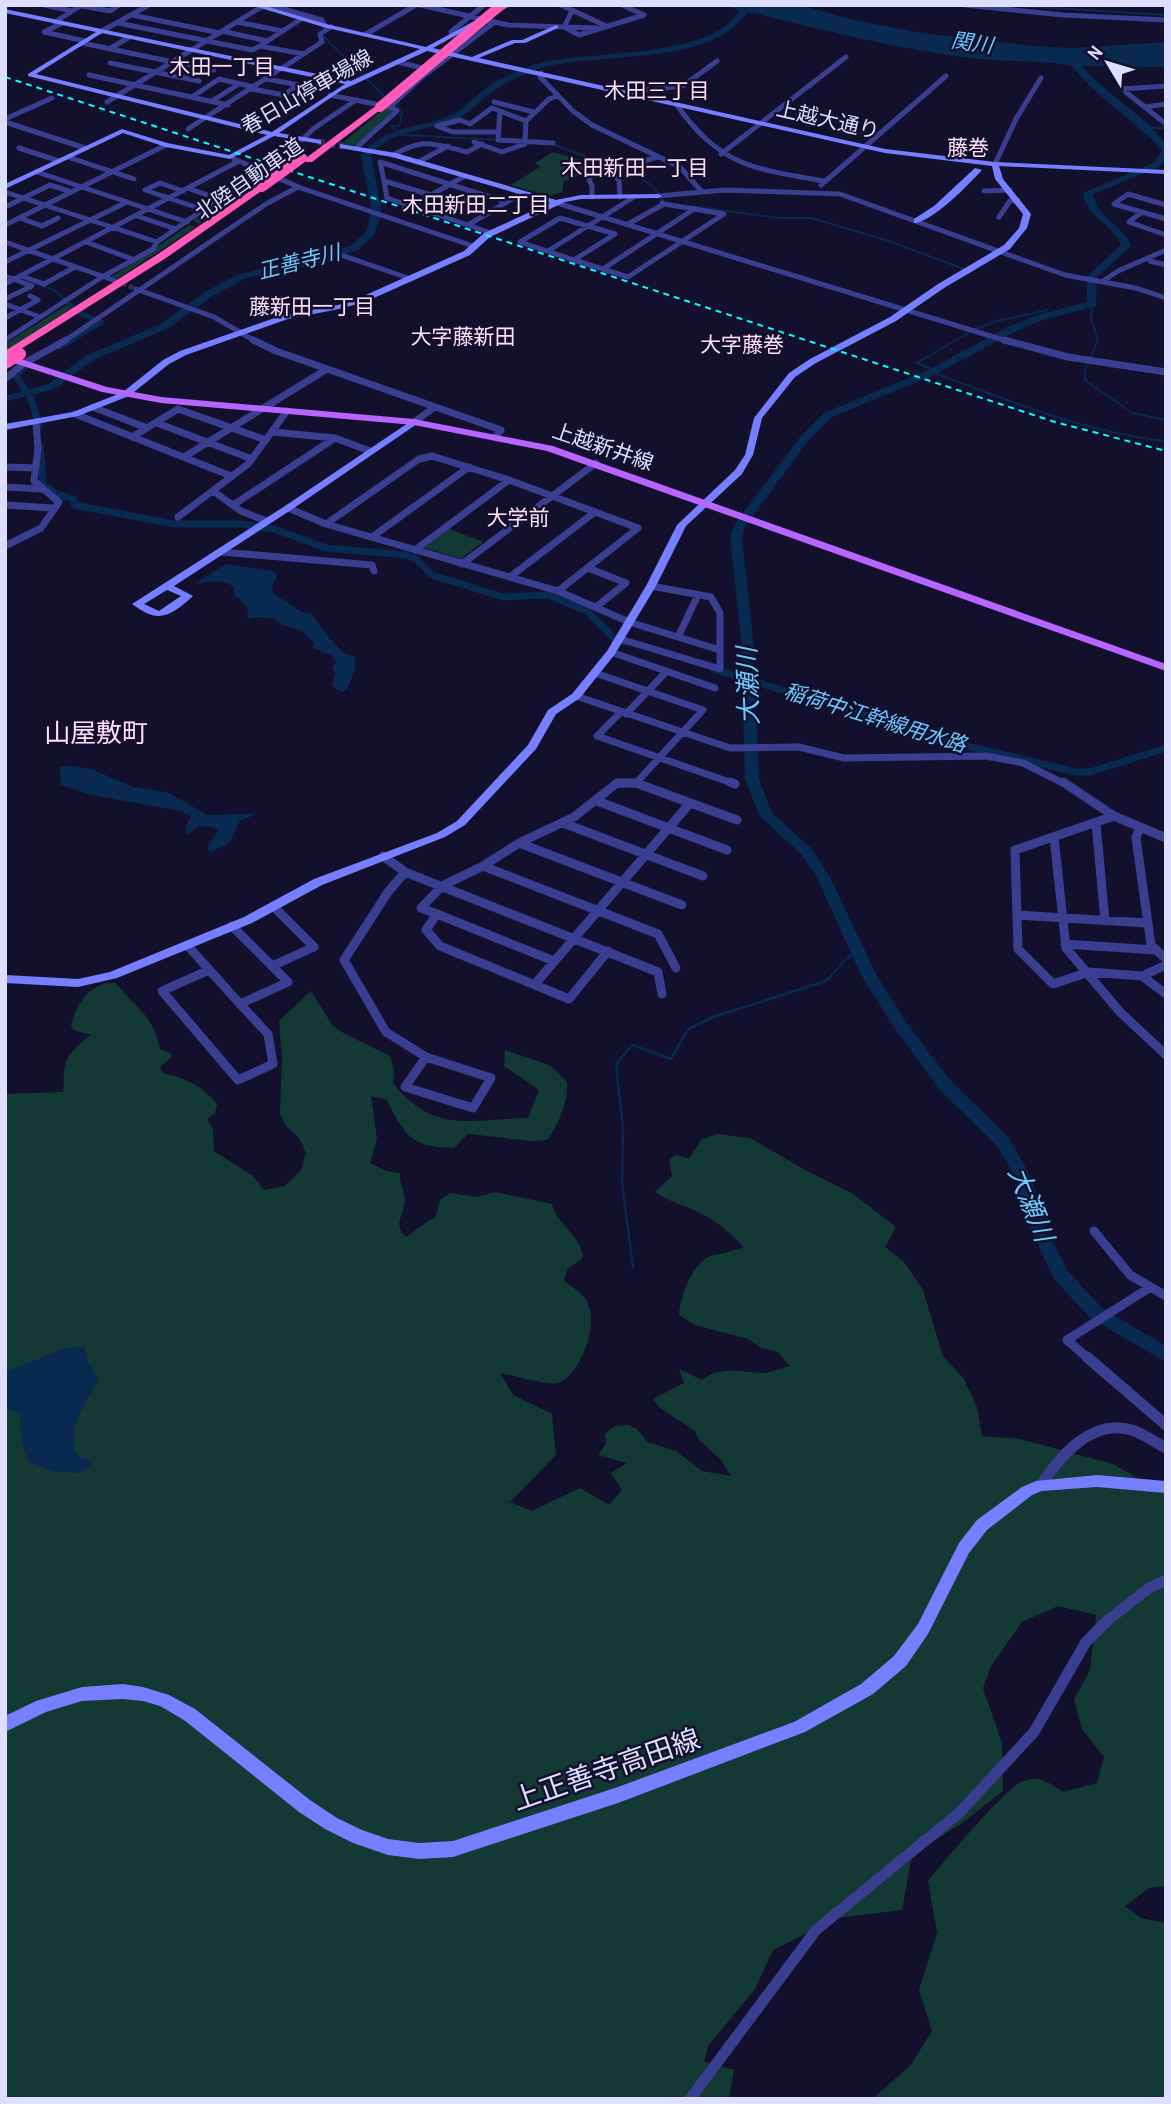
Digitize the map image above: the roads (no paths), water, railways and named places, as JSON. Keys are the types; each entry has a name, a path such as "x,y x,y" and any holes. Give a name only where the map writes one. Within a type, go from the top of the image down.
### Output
{"highway":[{"name":"北陸自動車道","path":"381,107 493,5"},
{"name":"北陸自動車道","path":"5,363 159,264 381,107 501,5"}],"main road":[{"path":"1118,169 1163,172"},
{"path":"126,394 174,357 239,333"},
{"name":"上越新井線","path":"13,357 70,380 126,394 260,410 414,422 549,448 1166,668"},
{"name":"上正善寺高田線","path":"5,1725 37,1707 85,1694 127,1693 163,1700 204,1724 284,1791 328,1823 372,1843 400,1850 428,1853 453,1849 618,1795 799,1727 867,1689 900,1661 923,1629 964,1548 982,1525 1004,1506 1041,1485 1097,1481 1166,1487"}],"street":[{"path":"44,5 72,11"},
{"path":"118,5 110,11 82,5 44,32 109,49 214,69"},
{"path":"149,5 30,75 273,134 318,142"},
{"path":"366,34 418,5 507,25 560,27 579,34 644,15 622,5"},
{"path":"453,34 451,32 484,5"},
{"name":"春日山停車場線","path":"85,148 122,131 166,145 230,157 273,134 351,83 428,48 509,5"},
{"path":"561,5 608,26"},
{"path":"965,5 1051,15 1166,20"},
{"path":"107,102 237,22 258,6 275,6 328,26 474,58 514,41 523,42 560,27 572,11"},
{"path":"258,6 299,15"},
{"path":"6,8 100,32 351,83"},
{"path":"118,23 252,50 282,31 303,9"},
{"path":"132,15 267,41"},
{"path":"381,107 492,24 484,20"},
{"path":"237,22 282,31"},
{"path":"487,34 507,25"},
{"path":"188,129 322,42 320,34 328,26"},
{"path":"109,49 128,38"},
{"path":"260,46 304,54"},
{"path":"721,154 846,57"},
{"name":"上越大通り","path":"474,58 865,146 925,157 995,164 1118,169"},
{"path":"622,92 627,89 683,86 717,61"},
{"path":"398,62 431,71"},
{"path":"110,63 199,81"},
{"path":"538,73 573,111 592,125 680,167 701,191"},
{"path":"89,75 228,105"},
{"path":"817,191 824,181 946,76"},
{"path":"5,979 78,983 94,980 232,926 318,882 441,835 461,823 532,747 552,712 576,696 611,652 651,586 682,525 707,504 745,464 758,418 792,375 906,310 1007,247 1027,221 1027,214 997,175 995,164 1016,119 1041,78"},
{"path":"166,92 187,79"},
{"path":"192,97 219,79 284,95 298,85 267,79"},
{"path":"212,101 239,84"},
{"path":"1154,86 1166,94"},
{"path":"1166,86 1122,89 1166,124"},
{"path":"330,95 397,111 359,149"},
{"path":"527,141 526,121 549,99 558,96"},
{"path":"5,121 52,98"},
{"path":"302,140 356,100"},
{"path":"495,103 534,112"},
{"path":"495,103 500,111 526,121"},
{"path":"495,103 470,124 460,120 437,126 453,131 498,132"},
{"path":"676,104 705,143 721,154 747,167 824,181"},
{"path":"1144,107 1166,104"},
{"path":"500,111 498,140 553,143"},
{"path":"5,121 85,148"},
{"path":"475,121 499,122"},
{"path":"474,142 502,152 527,141"},
{"path":"389,154 426,142 467,152 482,144"},
{"path":"5,225 166,145"},
{"path":"343,146 418,162 1001,339 1068,357 1166,372"},
{"path":"418,162 448,146"},
{"path":"19,148 59,161"},
{"path":"5,189 85,148"},
{"path":"68,156 134,179"},
{"path":"592,197 593,186 588,177 658,156"},
{"path":"230,157 298,187 476,247"},
{"path":"5,284 239,161"},
{"path":"491,233 387,198 380,162 506,202"},
{"path":"917,221 937,208 978,170"},
{"path":"37,172 187,222"},
{"path":"608,172 619,180 620,197"},
{"path":"5,340 15,328 40,317 102,277 153,249 157,242 219,199 264,173"},
{"path":"411,206 463,177"},
{"path":"384,181 430,195"},
{"path":"204,210 145,190 160,183 219,199"},
{"path":"5,207 50,185 72,192"},
{"path":"5,379 13,357 52,349 266,204 298,187"},
{"path":"5,189 24,198 157,242"},
{"path":"985,191 1010,190"},
{"path":"239,333 286,317 350,304 457,257 476,247 491,233 574,197 660,196 701,191 817,191 840,194 1065,275 1166,298"},
{"path":"439,215 477,193"},
{"path":"468,225 522,193"},
{"path":"1166,205 1128,194 1114,204 1166,219"},
{"path":"660,196 664,204"},
{"path":"548,251 634,197"},
{"path":"999,217 1010,201 1018,200"},
{"path":"5,262 127,202"},
{"path":"574,260 615,234 560,218 520,242 574,260 628,277 723,214 664,204 628,225"},
{"path":"603,269 694,209"},
{"path":"1142,212 1129,222 1166,235"},
{"path":"5,214 42,226"},
{"path":"136,216 176,229"},
{"path":"31,231 58,218"},
{"path":"5,242 113,280"},
{"path":"86,242 132,259"},
{"path":"1100,281 1121,268 1150,261 1166,250"},
{"path":"344,256 408,278"},
{"path":"1150,261 1166,265"},
{"path":"5,276 44,284 75,268"},
{"path":"5,302 32,286 18,277"},
{"path":"139,289 220,320 239,333 276,351 501,430 496,436"},
{"path":"5,317 38,300 30,296"},
{"path":"5,302 40,317"},
{"path":"184,457 327,369"},
{"path":"5,427 75,414 126,394"},
{"path":"93,407 147,428"},
{"path":"167,586 288,508 435,407"},
{"path":"132,436 178,409 266,440"},
{"path":"178,517 252,459 287,411"},
{"path":"75,414 231,476"},
{"path":"5,546 41,528 52,508 59,502 34,481 36,422"},
{"path":"157,422 252,459"},
{"path":"273,432 335,438 370,451"},
{"path":"233,505 335,438"},
{"path":"326,524 419,459 432,457 509,480 638,528 558,591"},
{"path":"462,564 596,463"},
{"path":"5,467 36,468"},
{"path":"372,537 469,467"},
{"path":"415,550 509,480"},
{"path":"5,487 41,489"},
{"path":"213,491 241,511 266,521"},
{"path":"5,505 52,508"},
{"path":"288,508 326,524 558,591 629,622 720,650"},
{"path":"510,577 596,512"},
{"path":"221,552 372,565 374,572"},
{"path":"588,568 626,583 596,607"},
{"path":"620,639 720,669 720,613 711,597 651,586"},
{"path":"678,637 698,595"},
{"path":"611,652 715,688"},
{"path":"666,672 597,736 736,784"},
{"path":"595,673 703,710 636,783"},
{"path":"576,696 739,750 799,747 844,758 1002,758 1038,767 1114,816 1166,838"},
{"path":"554,961 421,908 442,886 483,866 519,843 563,823 597,801 617,783 636,783 737,820"},
{"path":"597,801 727,850"},
{"path":"535,984 690,803"},
{"path":"1114,816 1016,850 1018,949 1053,984 1089,972 1142,976 1166,965"},
{"path":"563,823 703,876"},
{"path":"1096,823 1105,921"},
{"path":"1140,827 1136,838 1151,945 1166,959"},
{"path":"1054,837 1066,948 1089,972 1119,1012 1166,1055"},
{"path":"519,843 682,905"},
{"path":"383,856 404,872 658,972 662,994"},
{"path":"483,866 658,934 676,968"},
{"path":"404,872 344,960 386,1032 426,1058 491,1078 473,1108 405,1087 426,1058"},
{"path":"272,966 314,947 274,906"},
{"path":"437,914 426,930 440,946 569,999 608,951"},
{"path":"1017,915 1147,923"},
{"path":"232,926 288,982 240,1004"},
{"path":"1065,944 1156,950"},
{"path":"187,945 268,1034 273,1064 238,1080 162,991 209,970"},
{"path":"1142,976 1166,994"},
{"path":"1094,1231 1130,1275 1166,1296"},
{"path":"1149,1288 1067,1340 1105,1376 1166,1425"},
{"path":"1041,1485 1053,1465 1079,1441 1097,1432 1114,1428 1130,1429 1166,1448"},
{"path":"690,2099 816,1930 959,1813 1034,1732 1086,1642 1108,1620 1149,1588 1166,1580"}],"water":[{"name":"関川","path":"728,5 800,5 858,21 922,33 1032,46 1072,48 1166,42 1166,67 1081,66 1087,74 1078,74 1074,67 1068,65 975,59 935,53 753,13 747,13 742,19 735,18 739,11"},
{"path":"225,564 273,571 277,575 272,587 274,594 302,612 312,614 345,654 355,657 355,670 347,690 342,692 332,686 335,673 332,667 336,662 332,656 313,648 314,643 301,630 282,625 275,619 247,619 248,609 234,596 234,587 230,584 196,583"},
{"path":"60,767 91,769 134,787 169,793 207,815 256,814 240,821 230,841 212,853 208,851 208,846 218,831 213,827 198,826 188,835 185,827 191,817 182,811 91,795 61,785"},
{"path":"84,1346 89,1364 98,1380 78,1418 74,1437 79,1458 88,1458 93,1464 83,1473 56,1472 29,1462 21,1438 20,1414 5,1407 5,1372 66,1348"}],"waterway":[{"name":"正善寺川","path":"5,399 52,386 91,357 165,326 209,294 243,276 308,263 354,248 370,234 375,219 376,209 366,155 382,139 402,130 454,117 498,84 544,64 667,51 707,39 732,24 746,5"},
{"path":"1003,5 1166,15"},
{"path":"323,36 385,97"},
{"name":"大瀬川","path":"1071,57 1091,83 1145,126 1166,151"},
{"path":"393,103 402,111 400,125 391,127 397,131"},
{"path":"1145,128 1166,128"},
{"path":"389,134 497,140"},
{"path":"552,144 587,157 612,160 654,187 663,201"},
{"name":"大瀬川","path":"1166,152 1156,165 1088,193 1093,209 1118,232 1126,246 1092,276 1092,304 1038,318 932,372 828,415 805,438 738,528 736,538 747,638 752,779 766,815 807,852 824,878 870,977 899,1023 944,1084 1003,1142 1024,1179 1035,1221 1060,1274 1096,1313 1166,1355"},
{"path":"690,206 779,218 811,218 886,240 964,269"},
{"path":"27,281 54,290 64,300"},
{"name":"稲荷中江幹線用水路","path":"64,300 80,313 101,322 68,342"},
{"path":"1092,304 1091,319 1098,340 1085,370 1085,380 1132,413 1166,420"},
{"path":"976,329 997,321 1048,310"},
{"path":"934,370 917,363 970,332"},
{"name":"稲荷中江幹線用水路","path":"60,346 71,340"},
{"name":"稲荷中江幹線用水路","path":"24,367 16,376 31,398 39,427"},
{"path":"932,372 1076,423 1166,441"},
{"name":"稲荷中江幹線用水路","path":"40,445 43,484 56,494 74,499 74,505 175,524 242,524 274,529 326,548 407,555 416,559 432,575 503,597 548,595 587,611 615,639 623,642"},
{"name":"稲荷中江幹線用水路","path":"713,669 971,747 1076,772 1090,772 1166,748"},
{"path":"633,1268 622,1183 623,1129 616,1064 632,1045 671,1059 688,1029 713,1017 826,981 848,957 859,953"}],"tunnel":[{"path":"318,142 343,146"},
{"path":"115,280 136,289"}],"railway":[{"path":"5,77 1055,422 1166,451"}],"district":[{"name":"木田一丁目","path":"222,67"},
{"name":"木田三丁目","path":"657,91"},
{"name":"藤巻","path":"968,148"},
{"name":"木田新田一丁目","path":"635,168"},
{"name":"木田新田二丁目","path":"476,205"},
{"name":"藤新田一丁目","path":"312,307"},
{"name":"大字藤新田","path":"463,337"},
{"name":"大字藤巻","path":"742,345"},
{"name":"大学前","path":"518,518"},
{"name":"山屋敷町","path":"96,733"}]}
